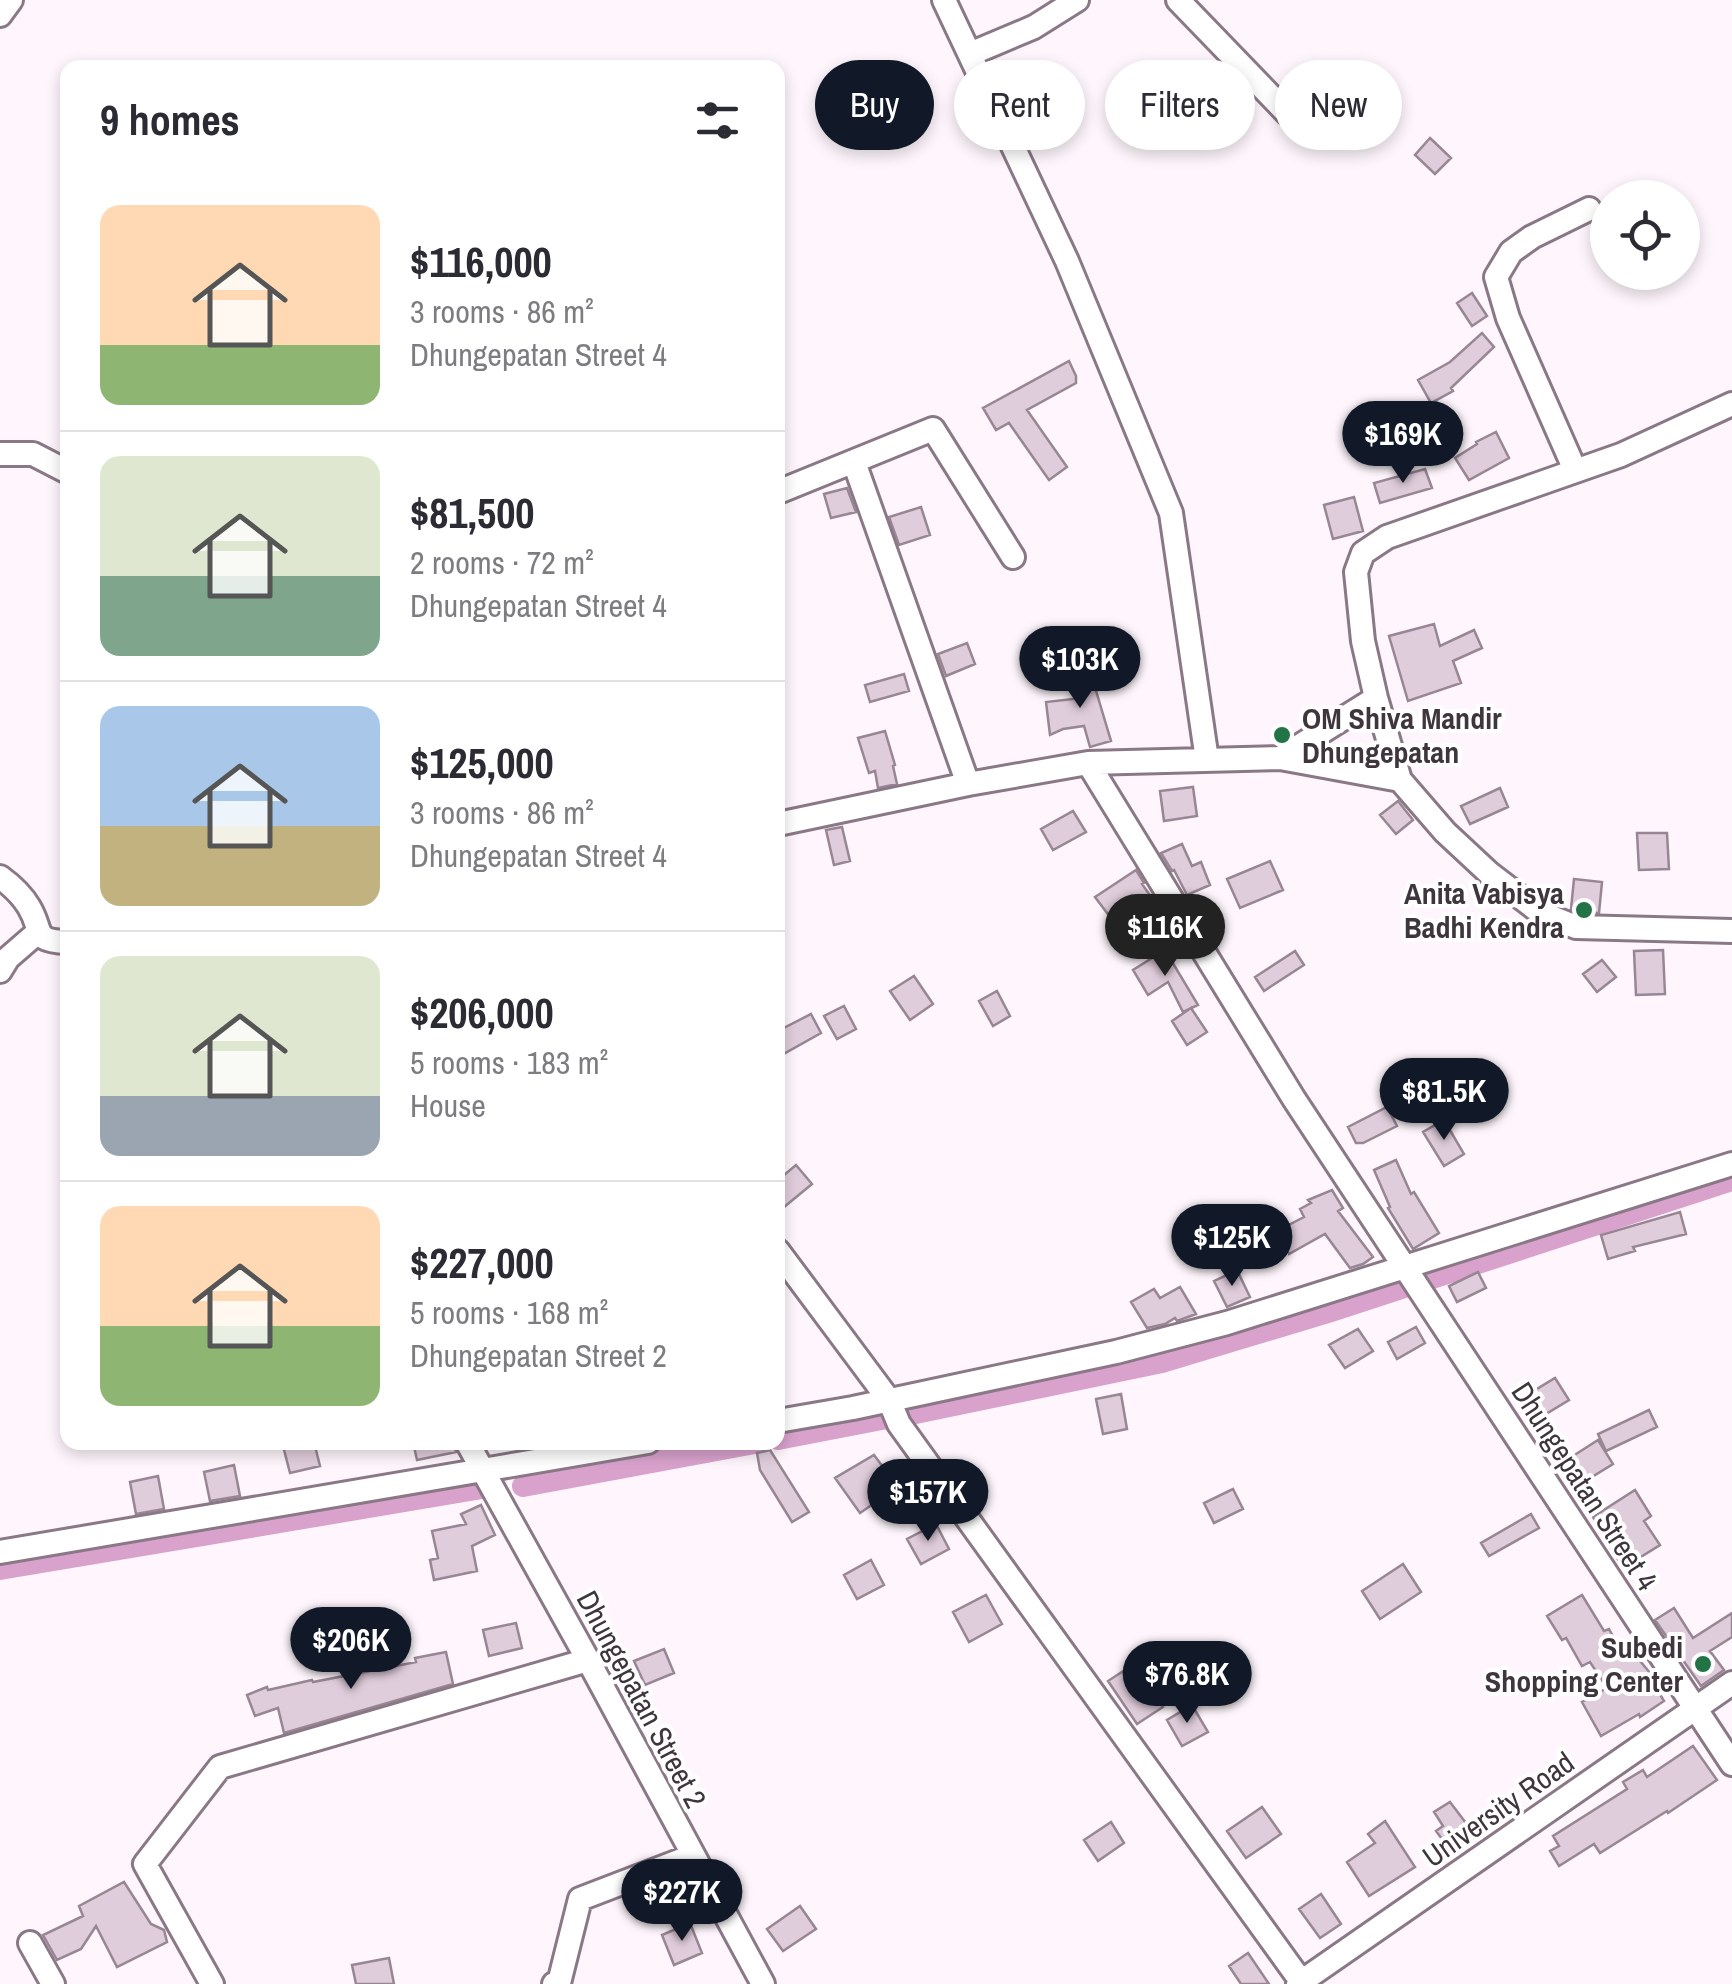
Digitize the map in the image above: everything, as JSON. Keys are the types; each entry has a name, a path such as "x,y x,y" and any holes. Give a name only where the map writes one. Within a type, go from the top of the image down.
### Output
{"street":[{"path":"0,15 11,0"},
{"path":"944,0 1067,261 1171,512 1208,760"},
{"path":"970,54 1034,27 1077,0"},
{"path":"1178,0 1275,100"},
{"path":"1576,470 1508,318 1496,277 1511,252 1589,209"},
{"path":"1732,404 1621,455 1387,537 1363,554 1356,572 1363,641 1400,780 1445,832 1489,873 1542,913 1576,927 1732,931"},
{"path":"785,489 933,429 1014,557"},
{"path":"0,454 32,454 60,468"},
{"path":"854,462 968,784"},
{"path":"1280,758 1376,698"},
{"path":"785,823 1088,763 1280,758 1400,780"},
{"name":"Dhungepatan Street 4","path":"1088,763 1294,1099 1732,1764"},
{"path":"0,877 31,909 38,932 48,941 60,942"},
{"path":"0,972 8,958 38,932"},
{"path":"785,1419 1116,1352 1413,1278 1732,1164"},
{"path":"785,1260 889,1400 900,1424 1301,1983"},
{"name":"Dhungepatan Street 2","path":"472,1450 763,1984"},
{"path":"0,1552 601,1450"},
{"path":"212,1984 145,1864 220,1767 588,1660"},
{"name":"University Road","path":"1301,1983 1732,1683"},
{"path":"554,1984 559,1982 580,1898 692,1856"},
{"path":"30,1944 54,1984"}],"building":[{"path":"1430,138 1451,158 1435,174 1415,155"},
{"path":"1472,293 1487,316 1472,326 1457,303"},
{"path":"1482,333 1494,347 1451,388 1453,391 1431,403 1418,380 1450,362"},
{"path":"1069,361 1076,383 1027,410 1067,467 1049,480 1009,423 996,430 983,408"},
{"path":"1392,406 1404,430 1384,444 1369,422"},
{"path":"1496,432 1509,458 1469,480 1455,458"},
{"path":"1425,469 1432,488 1380,503 1374,483"},
{"path":"847,488 856,512 831,518 824,494"},
{"path":"1354,497 1363,531 1333,539 1324,505"},
{"path":"921,507 930,535 899,545 889,517"},
{"path":"1434,624 1440,646 1474,630 1482,648 1453,661 1461,683 1408,701 1389,636"},
{"path":"967,643 975,664 946,676 938,654"},
{"path":"1088,664 1111,741 1090,747 1084,726 1050,735 1046,702 1082,698 1075,667"},
{"path":"904,674 909,691 870,702 865,685"},
{"path":"885,731 897,784 878,788 875,771 869,773 858,738"},
{"path":"1193,787 1197,816 1164,821 1160,791"},
{"path":"1500,788 1508,807 1470,824 1461,806"},
{"path":"1398,801 1413,820 1396,834 1380,815"},
{"path":"1073,811 1086,832 1053,850 1041,829"},
{"path":"842,827 850,861 834,865 826,830"},
{"path":"1637,833 1667,833 1669,869 1639,870"},
{"path":"1182,844 1192,866 1201,862 1210,885 1187,895 1161,853"},
{"path":"1270,861 1283,890 1240,908 1227,879"},
{"path":"1136,870 1152,898 1138,909 1134,904 1113,921 1095,897"},
{"path":"1574,879 1602,882 1599,913 1571,909"},
{"path":"1165,950 1198,1005 1183,1012 1168,982 1148,995 1133,970"},
{"path":"1663,950 1665,994 1636,995 1634,951"},
{"path":"1295,951 1304,965 1264,991 1255,977"},
{"path":"1602,960 1616,977 1597,992 1583,974"},
{"path":"914,976 933,1004 910,1020 890,991"},
{"path":"997,991 1010,1016 993,1026 979,1001"},
{"path":"844,1006 856,1029 837,1039 824,1016"},
{"path":"1191,1008 1207,1032 1187,1045 1172,1021"},
{"path":"811,1014 821,1033 785,1053 785,1027"},
{"path":"1387,1107 1397,1126 1356,1143 1348,1127"},
{"path":"1444,1120 1464,1154 1444,1166 1423,1132"},
{"path":"1396,1160 1411,1194 1414,1192 1439,1233 1413,1249 1388,1208 1374,1170"},
{"path":"796,1165 812,1184 785,1206 785,1174"},
{"path":"1332,1190 1343,1208 1338,1211 1373,1257 1363,1264 1350,1268 1325,1234 1289,1254 1277,1231 1304,1217 1300,1209 1311,1203 1308,1200"},
{"path":"1680,1212 1686,1234 1633,1247 1635,1251 1608,1259 1601,1235"},
{"path":"1237,1270 1250,1297 1227,1307 1214,1281"},
{"path":"1478,1272 1486,1288 1457,1302 1449,1286"},
{"path":"1180,1287 1196,1314 1147,1328 1131,1302 1154,1289 1160,1298"},
{"path":"1416,1327 1425,1343 1397,1359 1388,1342"},
{"path":"1358,1329 1373,1351 1345,1368 1329,1345"},
{"path":"1555,1378 1569,1400 1536,1420 1522,1398"},
{"path":"1121,1394 1127,1429 1103,1434 1096,1399"},
{"path":"1649,1410 1657,1427 1606,1451 1598,1434"},
{"path":"1598,1440 1613,1464 1577,1486 1562,1463"},
{"path":"284,1450 316,1450 320,1466 290,1473"},
{"path":"415,1450 456,1452 417,1460"},
{"path":"770,1450 809,1512 792,1522 760,1470 757,1453"},
{"path":"874,1455 898,1487 860,1513 835,1478"},
{"path":"234,1465 240,1496 210,1501 204,1472"},
{"path":"158,1476 164,1509 136,1514 130,1482"},
{"path":"1233,1489 1243,1509 1214,1523 1204,1503"},
{"path":"1635,1490 1651,1516 1644,1521 1660,1545 1623,1568 1593,1517"},
{"path":"481,1505 495,1535 472,1546 477,1571 434,1580 430,1560 438,1558 432,1531 466,1524 461,1514"},
{"path":"1531,1514 1539,1528 1489,1556 1481,1543"},
{"path":"936,1524 949,1549 921,1564 907,1539"},
{"path":"871,1560 884,1585 857,1599 844,1575"},
{"path":"1403,1564 1421,1592 1380,1619 1362,1591"},
{"path":"986,1595 1002,1624 969,1642 953,1612"},
{"path":"1582,1595 1604,1631 1609,1629 1620,1649 1626,1644 1650,1673 1664,1701 1601,1736 1582,1702 1607,1688 1590,1662 1582,1666 1547,1616"},
{"path":"1674,1608 1693,1638 1732,1613 1732,1637 1710,1651 1724,1670 1701,1686 1655,1620"},
{"path":"516,1623 522,1648 489,1656 483,1630"},
{"path":"664,1649 674,1673 645,1685 634,1661"},
{"path":"446,1652 453,1684 284,1733 278,1708 255,1716 247,1695 267,1687 268,1690 416,1662 415,1658"},
{"path":"1134,1664 1163,1707 1137,1724 1108,1681"},
{"path":"1192,1705 1208,1732 1182,1746 1167,1720"},
{"path":"1693,1746 1717,1780 1600,1853 1594,1844 1559,1866 1550,1851 1559,1846 1553,1836 1627,1789 1623,1782 1643,1770 1647,1777"},
{"path":"1450,1802 1475,1835 1451,1851 1436,1831 1443,1826 1434,1812"},
{"path":"1262,1807 1281,1834 1246,1858 1227,1831"},
{"path":"1385,1821 1415,1867 1369,1896 1347,1862 1375,1843 1368,1834"},
{"path":"1111,1822 1124,1843 1098,1861 1084,1840"},
{"path":"124,1882 151,1924 164,1930 167,1942 117,1967 96,1926 81,1949 57,1960 43,1935 83,1916 79,1906"},
{"path":"1321,1894 1341,1924 1320,1938 1299,1909"},
{"path":"800,1906 816,1929 783,1951 767,1929"},
{"path":"690,1923 702,1953 674,1965 662,1935"},
{"path":"1248,1953 1269,1984 1241,1984 1229,1966"},
{"path":"389,1958 394,1984 356,1984 352,1965"}],"waterway":[{"path":"906,1415 1162,1362 1732,1180"},
{"path":"785,1438 887,1418"},
{"path":"523,1486 717,1450"},
{"path":"0,1569 482,1488"}],"place":[{"name":"OM Shiva Mandir Dhungepatan","path":"1282,735"},
{"name":"Anita Vabisya Badhi Kendra","path":"1584,910"},
{"name":"Subedi Shopping Center","path":"1703,1664"}]}
